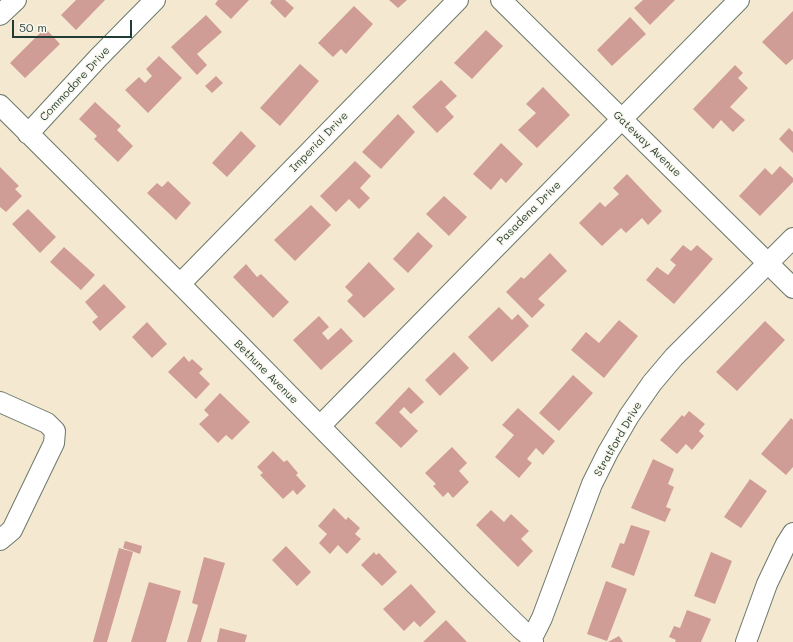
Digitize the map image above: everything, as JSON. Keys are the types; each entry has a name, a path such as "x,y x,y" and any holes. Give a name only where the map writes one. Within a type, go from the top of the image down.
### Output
{"street":[{"path":"0,15 16,0"},
{"name":"Commodore Drive","path":"28,134 98,58 155,0"},
{"name":"Imperial Drive","path":"180,284 458,0"},
{"name":"Gateway Avenue","path":"501,0 793,288"},
{"name":"Pasadena Drive","path":"320,426 739,0"},
{"name":"Bethune Avenue","path":"0,105 180,284 532,640"},
{"name":"Stratford Drive","path":"532,640 542,618 592,484 608,452 629,416 652,383 674,357 793,238"},
{"path":"0,402 47,424 55,431 54,443 12,530 0,540"},
{"path":"746,642 766,584 793,533"}],"building":[{"path":"76,0 105,0 76,30 61,15"},
{"path":"218,0 249,0 231,19 215,4"},
{"path":"272,0 285,0 294,8 285,18 270,3"},
{"path":"389,0 407,0 398,8"},
{"path":"643,0 675,0 650,25 634,8"},
{"path":"354,6 373,24 346,54 341,49 333,57 318,43"},
{"path":"793,11 793,59 786,65 762,42"},
{"path":"206,15 222,32 197,54 207,65 197,75 171,47"},
{"path":"630,17 646,34 612,66 597,50"},
{"path":"45,28 60,44 25,78 10,63"},
{"path":"486,30 503,46 472,79 454,63"},
{"path":"159,56 182,78 148,113 125,90 139,77 145,83 152,76 146,69"},
{"path":"300,64 319,81 280,126 260,108"},
{"path":"735,65 743,73 738,78 748,88 730,107 745,120 733,132 721,120 713,129 693,109"},
{"path":"216,76 223,83 212,93 205,86"},
{"path":"441,80 457,96 445,107 454,117 437,133 412,107"},
{"path":"543,87 570,115 537,148 518,130 536,113 526,104"},
{"path":"95,102 121,126 117,130 133,146 118,162 94,139 97,136 79,119"},
{"path":"398,114 415,132 381,169 362,152"},
{"path":"789,128 793,132 793,153 779,139"},
{"path":"241,131 256,146 227,177 212,163"},
{"path":"501,143 523,164 506,183 501,178 491,190 473,174"},
{"path":"355,161 371,176 360,188 370,198 359,209 349,199 336,212 320,196"},
{"path":"780,166 793,178 793,182 760,216 739,196 765,168 772,175"},
{"path":"0,167 19,186 15,189 22,196 6,212 0,207"},
{"path":"627,174 662,211 648,225 642,218 626,233 621,228 602,246 579,223 600,202 605,207 619,194 613,188"},
{"path":"168,181 191,203 176,220 147,193 157,183 162,187"},
{"path":"444,196 467,217 449,236 426,214"},
{"path":"311,205 331,225 295,261 274,240"},
{"path":"28,209 56,237 40,253 12,224"},
{"path":"418,232 433,246 408,273 393,259"},
{"path":"683,245 691,251 697,245 713,259 674,304 646,280 657,267 668,275 676,265 670,260"},
{"path":"64,247 95,275 81,290 50,262"},
{"path":"550,253 567,271 538,299 545,305 532,318 506,292 521,277 524,279"},
{"path":"369,262 395,289 364,318 347,301 353,295 345,287"},
{"path":"246,264 257,277 261,274 289,302 273,318 233,277"},
{"path":"104,284 126,307 100,331 92,322 98,317 85,302"},
{"path":"499,307 512,320 518,314 529,326 492,362 468,337"},
{"path":"319,316 329,327 322,333 328,340 341,328 353,341 321,370 293,340"},
{"path":"619,320 638,336 604,378 571,350 586,332 599,343"},
{"path":"765,321 785,340 737,391 716,372"},
{"path":"147,322 167,344 152,358 132,337"},
{"path":"454,352 469,368 440,396 425,380"},
{"path":"184,356 189,362 192,359 203,369 199,373 210,384 196,399 168,372"},
{"path":"573,375 593,393 559,431 539,413"},
{"path":"409,387 424,402 411,414 404,407 399,412 418,431 401,448 375,423"},
{"path":"220,393 250,422 232,440 226,435 218,443 199,424 209,415 204,410"},
{"path":"518,408 555,441 543,455 536,448 527,459 532,463 519,478 495,457 514,435 502,425"},
{"path":"689,411 705,424 699,431 704,436 692,450 686,444 677,454 660,440 682,415 684,417"},
{"path":"791,418 793,420 793,467 786,475 761,454"},
{"path":"452,447 467,463 459,471 469,482 453,498 448,492 443,497 433,486 436,484 425,473"},
{"path":"273,451 284,462 287,460 298,473 296,475 306,486 297,495 293,490 283,499 260,475 263,473 257,467"},
{"path":"653,459 674,469 668,484 674,487 666,507 671,509 665,522 631,508"},
{"path":"750,479 767,491 741,528 724,517"},
{"path":"334,508 346,520 348,517 360,528 355,534 361,539 347,554 338,545 330,554 319,543 327,534 318,526"},
{"path":"491,510 504,522 511,514 529,531 521,539 533,551 518,567 476,525"},
{"path":"631,525 650,531 634,576 611,567 620,543 624,544"},
{"path":"125,541 142,546 140,554 123,548"},
{"path":"286,546 311,572 297,586 272,560"},
{"path":"119,548 133,552 107,642 93,642"},
{"path":"374,552 376,555 379,553 397,572 382,586 361,565"},
{"path":"711,552 732,561 715,604 694,596"},
{"path":"204,557 225,563 201,642 187,642 198,605 192,603"},
{"path":"606,581 627,589 607,641 587,634"},
{"path":"149,582 181,591 166,642 131,642"},
{"path":"411,584 436,612 420,627 414,621 404,631 383,609"},
{"path":"687,610 711,619 701,642 675,642 676,640 669,637 674,626 680,628"},
{"path":"446,620 467,642 423,642"},
{"path":"220,628 247,635 245,642 217,642"},
{"path":"619,636 623,642 608,642"}]}
